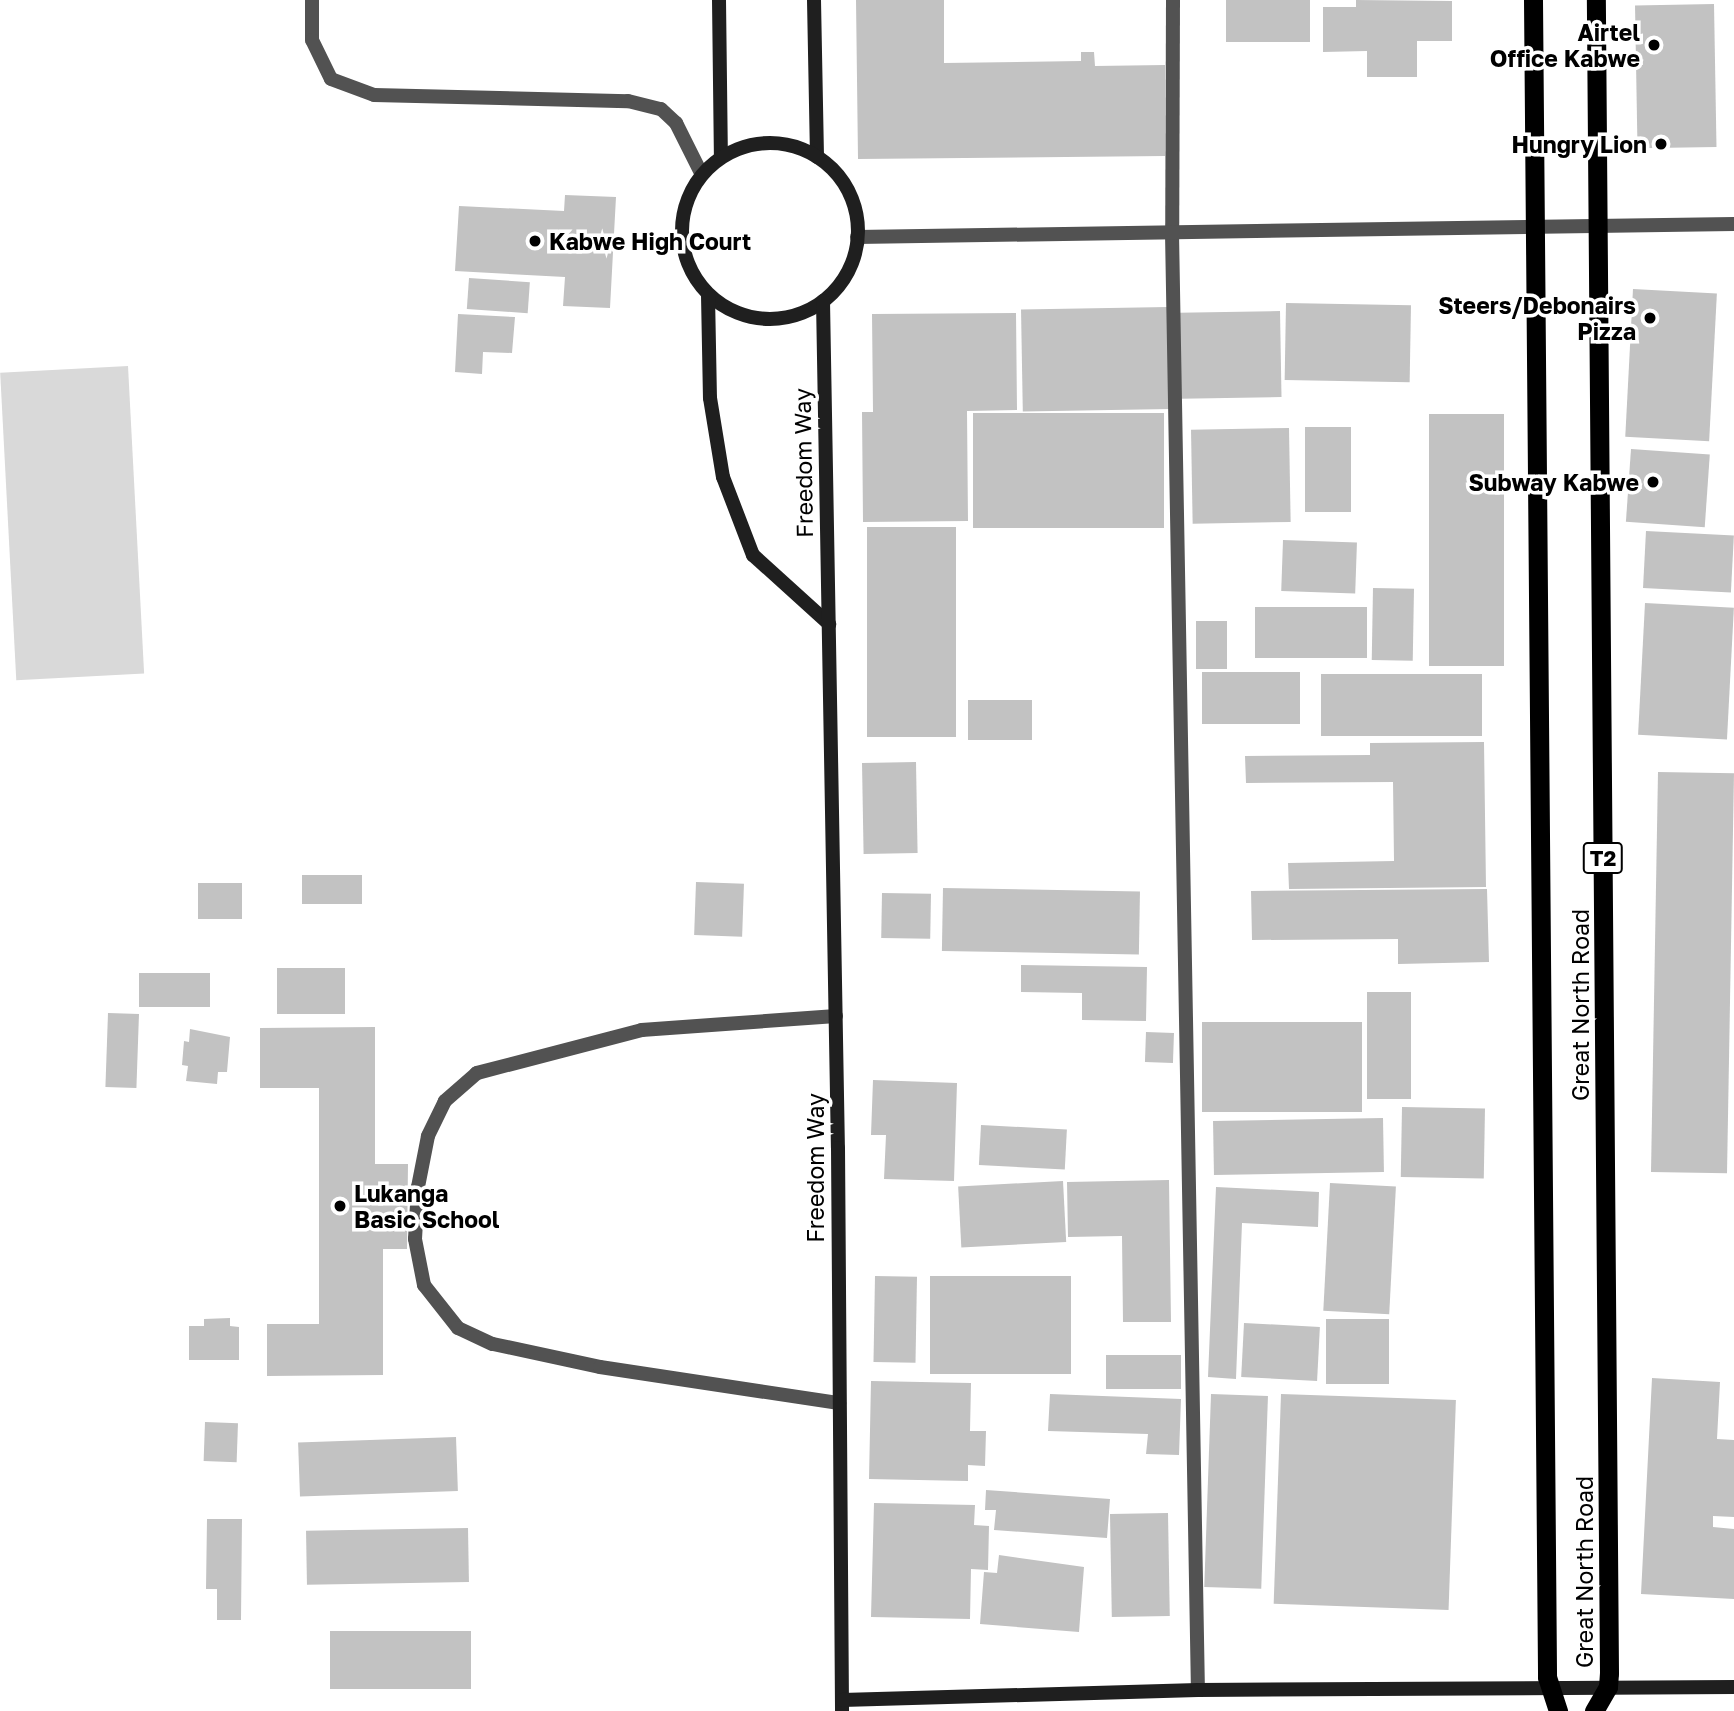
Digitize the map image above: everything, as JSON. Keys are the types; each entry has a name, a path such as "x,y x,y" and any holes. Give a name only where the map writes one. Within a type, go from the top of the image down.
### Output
{"highway":[{"name":"Great North Road","path":"1533,0 1548,1689 1558,1711"},
{"name":"Great North Road","path":"1594,1711 1608,1687 1596,0"}],"main road":[{"path":"719,0 721,157"},
{"path":"814,0 817,157"},
{"path":"769,143 794,146 817,157 848,191 857,237 846,273 823,301 801,314 777,320 728,310 708,295 688,261 682,223 688,197 702,175 721,157 744,147 769,143"},
{"path":"708,295 710,398 723,477 753,555 829,624"},
{"name":"Freedom Way","path":"823,301 836,1016 842,1705"},
{"path":"842,1705 1198,1690 1734,1687"}],"street":[{"path":"312,0 312,40 331,79 374,95 628,101 660,109 676,123 702,175"},
{"path":"1173,0 1172,233 1198,1690"},
{"path":"857,237 1734,224"},
{"path":"836,1016 642,1030 477,1073 445,1101 428,1136 418,1187 415,1239 424,1285 458,1328 493,1344 600,1367 839,1403"}],"shaded area":[{"path":"128,366 144,674 16,680 0,373"}],"building":[{"path":"856,0 944,0 944,63 1081,61 1081,52 1094,52 1095,66 1165,65 1165,156 858,159"},
{"path":"1226,0 1310,0 1310,42 1226,42"},
{"path":"1356,0 1452,1 1452,41 1417,41 1417,77 1367,77 1367,51 1323,52 1323,7 1356,7"},
{"path":"1714,4 1716,147 1638,148 1635,5"},
{"name":"Kabwe High Court","path":"565,195 616,197 610,308 563,306 565,277 455,271 459,206 564,211"},
{"path":"469,278 530,282 528,313 467,309"},
{"path":"1633,289 1717,293 1709,441 1625,437"},
{"path":"1286,303 1411,305 1410,382 1285,380"},
{"path":"1168,307 1170,409 1023,412 1021,310"},
{"path":"1280,311 1282,397 1181,399 1179,313"},
{"path":"1016,313 1017,410 967,411 968,521 863,522 862,412 873,412 872,314"},
{"path":"458,314 515,317 512,353 483,352 482,374 455,372"},
{"path":"973,413 1164,413 1164,528 973,528"},
{"path":"1429,414 1504,414 1504,666 1429,666"},
{"path":"1305,427 1351,427 1351,512 1305,512"},
{"path":"1289,428 1291,522 1193,524 1191,430"},
{"path":"1631,449 1710,455 1705,527 1626,522"},
{"path":"867,527 956,527 956,737 867,737"},
{"path":"1646,531 1734,536 1731,593 1643,588"},
{"path":"1283,540 1357,543 1355,594 1281,591"},
{"path":"1373,588 1414,589 1413,661 1372,660"},
{"path":"1645,603 1734,608 1727,739 1638,735"},
{"path":"1255,607 1367,607 1367,658 1255,658"},
{"path":"1196,621 1227,621 1227,669 1196,669"},
{"path":"1202,672 1300,672 1300,724 1202,724"},
{"path":"1321,674 1482,674 1482,736 1321,736"},
{"path":"968,700 1032,700 1032,740 968,740"},
{"path":"1484,742 1486,887 1289,889 1288,863 1394,861 1393,782 1246,783 1245,756 1370,755 1370,743"},
{"path":"916,762 918,853 864,854 862,763"},
{"path":"1658,772 1734,773 1727,1173 1651,1172"},
{"path":"302,875 362,875 362,904 302,904"},
{"path":"696,882 744,884 742,937 694,935"},
{"path":"198,883 242,883 242,919 198,919"},
{"path":"943,888 1140,891 1139,954 942,951"},
{"path":"1487,889 1489,962 1398,964 1398,939 1252,940 1251,891"},
{"path":"882,893 931,894 930,939 881,938"},
{"path":"1021,965 1147,967 1146,1021 1082,1020 1082,993 1021,992"},
{"path":"277,968 345,968 345,1014 277,1014"},
{"path":"139,973 210,973 210,1007 139,1007"},
{"path":"1367,992 1411,992 1411,1099 1367,1099"},
{"path":"108,1013 139,1014 136,1088 105,1087"},
{"path":"1202,1022 1362,1022 1362,1112 1202,1112"},
{"path":"375,1027 375,1164 408,1164 407,1249 383,1249 383,1375 267,1376 267,1324 319,1324 319,1088 260,1088 260,1028"},
{"path":"190,1029 230,1037 227,1072 218,1072 217,1084 186,1081 188,1066 182,1065 184,1041 189,1042"},
{"path":"1146,1032 1174,1033 1173,1063 1145,1062"},
{"path":"873,1080 957,1083 954,1181 884,1179 886,1135 871,1135"},
{"path":"1402,1107 1485,1108 1484,1178 1401,1177"},
{"path":"1383,1118 1384,1172 1214,1175 1213,1121"},
{"path":"981,1125 1067,1130 1065,1169 979,1165"},
{"path":"1169,1180 1171,1322 1123,1322 1122,1236 1068,1237 1067,1182"},
{"path":"1063,1181 1066,1242 961,1247 958,1186"},
{"path":"1330,1183 1396,1186 1389,1314 1323,1311"},
{"path":"1216,1187 1319,1192 1318,1227 1242,1223 1236,1379 1208,1377"},
{"path":"875,1276 917,1277 915,1363 873,1362"},
{"path":"930,1276 1071,1276 1071,1374 930,1374"},
{"path":"230,1318 230,1326 239,1327 239,1360 189,1360 189,1326 204,1326 204,1319"},
{"path":"1326,1319 1389,1319 1389,1384 1326,1384"},
{"path":"1244,1323 1320,1327 1317,1381 1241,1377"},
{"path":"1106,1355 1181,1355 1181,1389 1106,1389"},
{"path":"1652,1378 1720,1382 1717,1439 1734,1440 1734,1517 1713,1516 1713,1527 1734,1529 1734,1599 1641,1594"},
{"path":"871,1381 971,1383 970,1431 986,1431 985,1466 968,1465 968,1481 869,1479"},
{"path":"1050,1394 1181,1399 1179,1455 1146,1454 1148,1434 1048,1431"},
{"path":"1211,1394 1268,1396 1261,1589 1204,1587"},
{"path":"1281,1394 1456,1400 1449,1610 1274,1604"},
{"path":"205,1422 238,1423 237,1462 204,1461"},
{"path":"456,1437 458,1491 300,1496 298,1443"},
{"path":"986,1490 1110,1499 1107,1538 994,1530 996,1510 985,1510"},
{"path":"874,1503 975,1505 974,1525 989,1526 988,1570 971,1569 970,1619 871,1617"},
{"path":"1168,1513 1170,1616 1112,1617 1110,1514"},
{"path":"207,1519 242,1519 241,1620 217,1620 217,1589 206,1589"},
{"path":"468,1528 469,1582 307,1585 306,1531"},
{"path":"999,1555 1084,1567 1079,1632 980,1624 984,1572 997,1573"},
{"path":"330,1631 471,1631 471,1689 330,1689"}],"place":[{"name":"Airtel Office Kabwe","path":"1654,45"},
{"name":"Hungry Lion","path":"1661,144"},
{"name":"Kabwe High Court","path":"535,241"},
{"name":"Steers/Debonairs Pizza","path":"1650,318"},
{"name":"Subway Kabwe","path":"1653,482"},
{"name":"Lukanga Basic School","path":"340,1206"}]}
